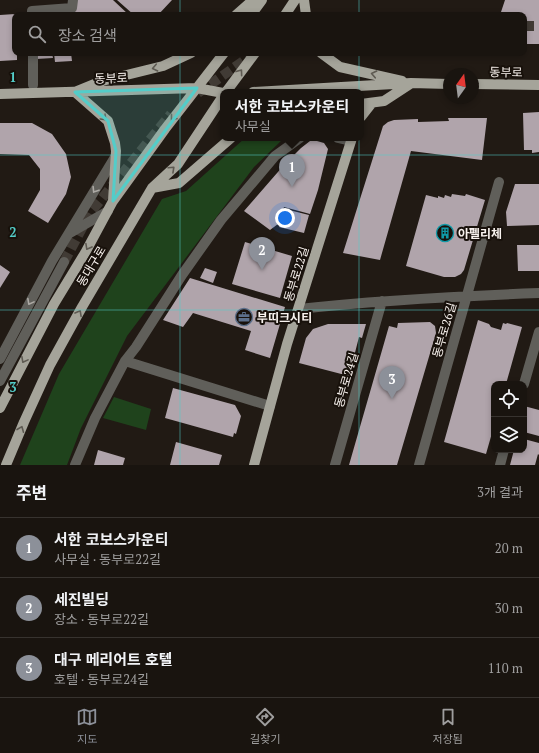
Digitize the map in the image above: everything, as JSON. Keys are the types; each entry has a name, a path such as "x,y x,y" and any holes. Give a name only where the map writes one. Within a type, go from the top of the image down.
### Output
{"main road":[{"path":"239,12 252,0"},
{"path":"253,12 262,0"},
{"path":"287,12 295,0"},
{"path":"304,0 306,12"},
{"path":"114,201 115,143 108,121 75,92 102,81 163,66 185,56"},
{"name":"동대구로","path":"0,408 54,304 85,254 114,201 164,129 221,56"},
{"path":"228,89 253,56"},
{"path":"325,56 340,67 411,84"},
{"path":"364,104 384,101 411,84"},
{"path":"312,89 411,84 443,84"},
{"name":"동부로","path":"479,84 539,85"},
{"name":"동부로","path":"0,94 197,88 220,92"},
{"name":"동대구로","path":"6,465 50,365 82,307 152,188 178,164 220,101"},
{"path":"364,113 372,103"},
{"path":"152,188 179,183 228,141"},
{"name":"동부로22길","path":"254,465 287,344 349,141"}],"street":[{"path":"32,12 72,8 73,0"},
{"path":"33,56 33,85"},
{"path":"76,465 95,418 125,361 136,347 182,276 221,220 275,156 296,141"},
{"path":"0,359 52,261 115,157"},
{"path":"499,182 468,296 539,294"},
{"path":"68,233 108,211"},
{"path":"0,381 64,262"},
{"name":"동부로26길","path":"299,309 346,303 468,296 419,465"},
{"name":"동부로24길","path":"335,465 382,301"},
{"path":"525,381 539,332"},
{"path":"125,361 270,406"},
{"path":"500,465 503,453"}],"highlighted area":[{"path":"197,88 113,201 116,151 108,121 75,92"}],"green space":[{"path":"242,141 281,141 254,167 127,336 81,428 67,465 20,465 59,374 162,199 186,191"},
{"path":"114,397 151,409 146,430 103,418"}],"building":[{"path":"75,0 113,0 126,12 75,12"},
{"path":"117,0 172,0 161,12 131,12"},
{"path":"505,0 539,0 539,44 527,44 527,12 501,12"},
{"path":"12,14 12,56 17,56 17,60 0,61 0,15"},
{"path":"36,56 53,56 53,58 36,59"},
{"path":"54,56 71,56 72,61 55,62"},
{"path":"539,112 539,152 532,153 532,150 524,150 523,113"},
{"path":"448,118 487,118 482,160 411,151 380,260 343,253 383,126 394,120 418,119 418,122 449,121"},
{"path":"0,123 32,123 52,134 66,154 71,177 66,194 48,223 28,211 40,190 40,169 29,155 0,154"},
{"path":"310,141 324,143 328,149 318,190 310,214 284,207 278,224 270,230 244,211 284,165"},
{"path":"515,184 539,184 539,225 507,226 506,212"},
{"name":"아펠리체","path":"452,194 465,196 466,194 485,200 464,270 461,274 455,277 444,277 406,266 426,195 444,198 445,195 451,197"},
{"path":"285,209 309,215 304,233 279,227"},
{"path":"245,242 292,256 280,298 232,284"},
{"path":"517,245 539,245 539,271 518,271"},
{"path":"0,265 10,272 0,288"},
{"path":"205,268 217,272 213,283 200,278"},
{"name":"부띠크시티","path":"190,278 285,307 270,358 245,350 251,331 193,313 183,327 163,320"},
{"path":"478,320 489,324 491,327 501,330 503,323 522,327 507,381 491,381 491,436 486,454 444,442"},
{"path":"430,322 435,326 436,333 397,465 349,465 389,326 397,328 398,323"},
{"path":"328,324 366,324 362,338 359,337 349,376 299,363 306,338 313,329"},
{"path":"173,388 235,405 241,416 236,434 234,433 233,437 165,418"},
{"path":"527,407 539,410 539,436 527,433"},
{"path":"527,440 539,443 539,455 538,454 535,465 510,465 513,453 527,453"},
{"path":"176,442 222,455 219,465 170,465"},
{"path":"98,450 125,458 123,465 94,465"}],"tunnel":[{"path":"527,26 539,26"},
{"path":"198,93 251,56"},
{"path":"64,262 90,213 171,114"}],"place":[{"name":"서한 코보스카운티","path":"292,187"},
{"name":"아펠리체","path":"445,233"},
{"name":"세진빌딩","path":"262,270"},
{"name":"부띠크시티","path":"244,317"},
{"name":"대구 메리어트 호텔","path":"392,399"}]}
